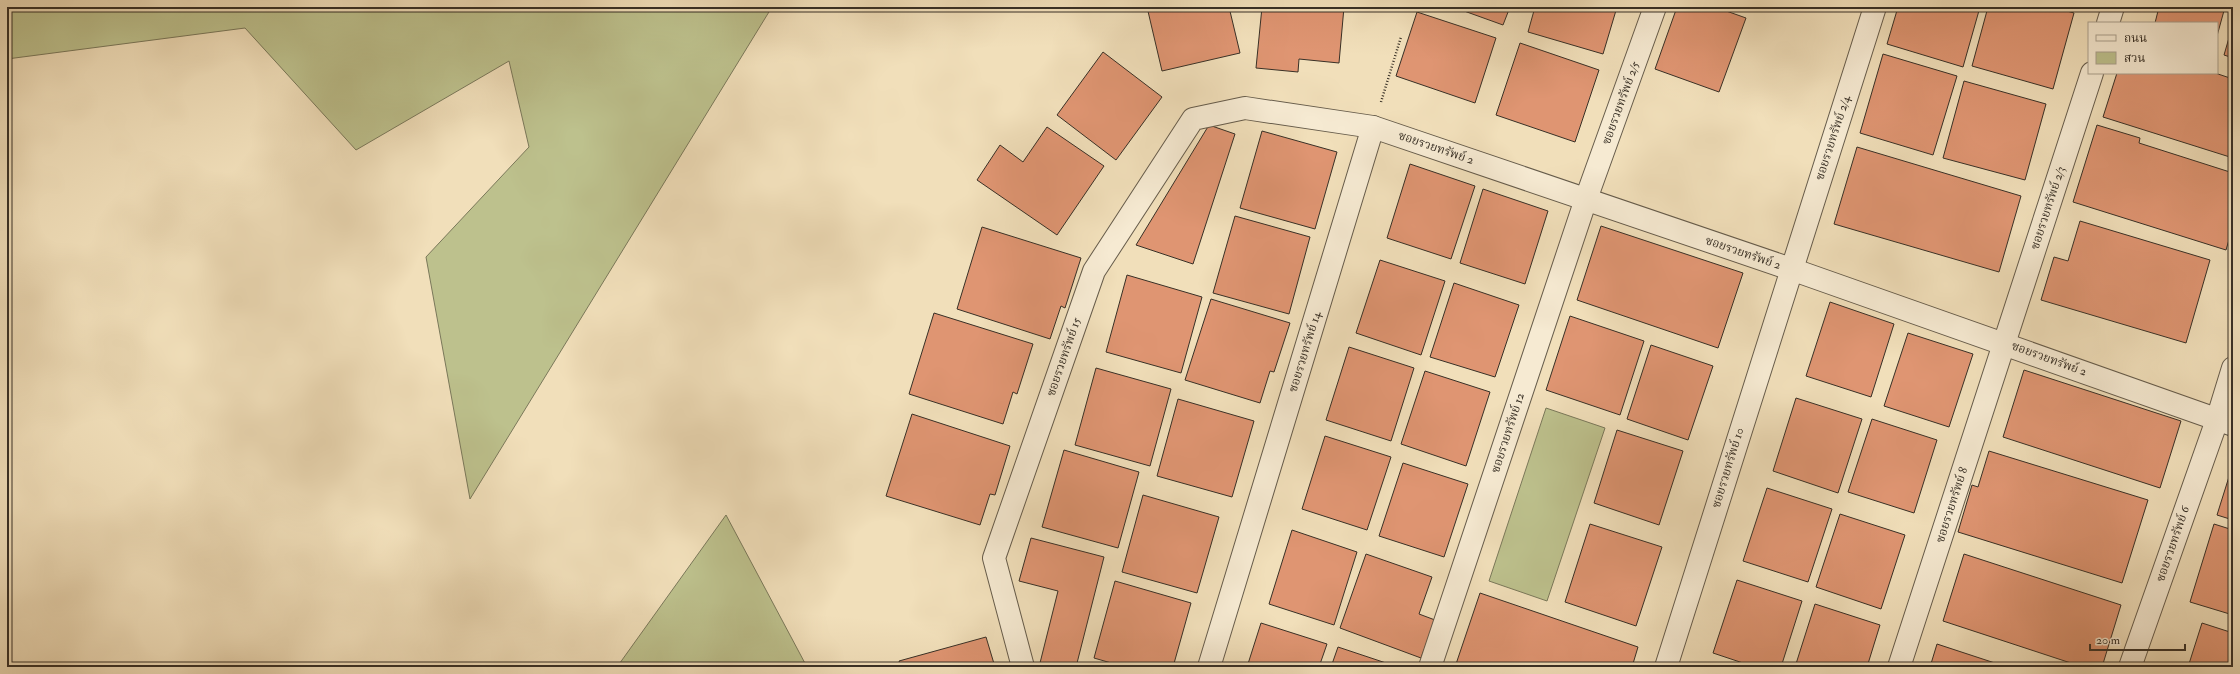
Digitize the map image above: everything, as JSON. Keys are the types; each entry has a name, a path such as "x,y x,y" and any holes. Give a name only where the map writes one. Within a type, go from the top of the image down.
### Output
{"street":[{"name":"ซอยรวยทรัพย์ 2/5","path":"1586,199 1655,7"},
{"name":"ซอยรวยทรัพย์ 2/4","path":"1791,269 1875,7"},
{"path":"2108,22 2113,7"},
{"name":"ซอยรวยทรัพย์ 2/3","path":"2004,343 2092,74"},
{"name":"ซอยรวยทรัพย์ 2","path":"1245,108 1373,127 1791,269 2004,343 2225,423"},
{"name":"ซอยรวยทรัพย์ 15","path":"1023,667 994,558 1094,271 1193,119 1245,108"},
{"name":"ซอยรวยทรัพย์ 14","path":"1209,667 1373,127"},
{"name":"ซอยรวยทรัพย์ 12","path":"1430,667 1586,199"},
{"name":"ซอยรวยทรัพย์ 10","path":"1666,667 1791,269"},
{"name":"ซอยรวยทรัพย์ 8","path":"1899,667 2004,343"},
{"name":"ซอยรวยทรัพย์ 6","path":"2130,667 2225,423 2233,368"}],"path":[{"path":"1373,127 1401,37"}],"green space":[{"path":"7,7 772,7 470,499 426,257 529,147 509,61 356,150 245,28 7,59"},
{"path":"1546,408 1605,428 1547,601 1489,581"},
{"path":"726,515 807,667 617,667"}],"building":[{"path":"1147,7 1229,7 1240,53 1162,71"},
{"path":"1262,7 1344,7 1339,63 1299,59 1298,72 1256,68"},
{"path":"1453,7 1510,7 1503,25"},
{"path":"1535,7 1617,7 1603,54 1528,32"},
{"path":"1677,7 1715,7 1746,18 1719,92 1655,69"},
{"path":"1898,7 1980,7 1963,67 1887,44"},
{"path":"1988,7 2053,7 2074,13 2053,89 1972,66"},
{"path":"2159,7 2225,7 2218,32 2218,22 2155,22"},
{"path":"1417,12 1496,38 1475,103 1396,76"},
{"path":"2233,24 2233,58 2224,55"},
{"path":"1520,43 1599,70 1575,142 1496,115"},
{"path":"1103,52 1162,97 1116,160 1057,115"},
{"path":"1883,54 1957,76 1933,155 1860,133"},
{"path":"2117,74 2218,74 2233,79 2233,158 2103,117"},
{"path":"1964,81 2046,104 2025,180 1943,158"},
{"path":"1209,125 1235,134 1193,264 1136,245"},
{"path":"2097,125 2140,138 2139,143 2233,173 2233,226 2226,250 2073,202"},
{"path":"1047,127 1104,166 1057,235 977,180 1000,145 1023,162"},
{"path":"1262,131 1337,152 1315,229 1240,208"},
{"path":"1857,147 2021,196 1999,272 1834,224"},
{"path":"1410,164 1475,186 1451,259 1387,238"},
{"path":"1483,189 1548,211 1525,284 1460,263"},
{"path":"1235,216 1310,237 1289,314 1213,293"},
{"path":"2080,221 2210,260 2186,343 2041,300 2054,257 2068,261"},
{"path":"1601,226 1743,273 1718,348 1577,300"},
{"path":"982,227 1081,258 1065,308 1061,306 1050,339 957,309"},
{"path":"1380,260 1445,281 1421,355 1356,333"},
{"path":"1127,275 1202,297 1181,373 1106,352"},
{"path":"1454,283 1519,305 1495,377 1430,357"},
{"path":"1211,299 1290,323 1274,372 1270,371 1260,403 1185,380"},
{"path":"1830,302 1894,324 1871,397 1806,376"},
{"path":"934,313 1033,344 1017,394 1013,392 1003,424 909,394"},
{"path":"1570,316 1644,341 1620,415 1546,390"},
{"path":"1908,333 1973,354 1949,427 1884,406"},
{"path":"1651,345 1713,366 1688,440 1627,419"},
{"path":"1349,347 1414,368 1391,441 1326,420"},
{"path":"1096,368 1171,389 1150,466 1075,445"},
{"path":"2024,370 2181,421 2160,488 2003,437"},
{"path":"1425,371 1490,392 1466,466 1401,444"},
{"path":"1796,398 1862,419 1838,493 1773,471"},
{"path":"1178,399 1254,421 1232,497 1157,476"},
{"path":"912,414 1010,446 995,495 990,494 980,525 886,496"},
{"path":"1872,419 1937,440 1914,513 1848,492"},
{"path":"1617,430 1683,451 1659,525 1594,503"},
{"path":"1325,436 1391,457 1367,530 1302,509"},
{"path":"1064,450 1139,472 1118,548 1042,527"},
{"path":"1989,451 2148,500 2122,583 1958,532 1972,485 1978,487"},
{"path":"1403,463 1468,484 1444,557 1379,536"},
{"path":"2233,464 2233,520 2217,515"},
{"path":"1767,488 1832,509 1808,582 1743,561"},
{"path":"1143,495 1219,517 1197,593 1122,572"},
{"path":"1840,514 1905,535 1881,609 1816,587"},
{"path":"1590,524 1662,547 1636,626 1565,602"},
{"path":"2214,524 2233,530 2233,615 2190,602"},
{"path":"1292,530 1357,552 1334,625 1269,604"},
{"path":"1031,538 1104,557 1076,667 1039,667 1058,591 1019,581"},
{"path":"1366,554 1432,577 1419,614 1435,620 1421,658 1340,628"},
{"path":"1964,554 2121,605 2102,667 2083,667 1943,621"},
{"path":"1737,580 1802,601 1781,667 1755,667 1713,653"},
{"path":"1115,581 1191,603 1173,667 1125,667 1094,658"},
{"path":"1480,593 1638,647 1632,667 1455,667"},
{"path":"1815,604 1880,625 1867,667 1795,667"},
{"path":"1261,623 1327,644 1319,667 1247,667"},
{"path":"2202,623 2233,633 2233,667 2188,667"},
{"path":"986,637 995,667 901,667 899,661"},
{"path":"1937,644 2007,667 1930,667"},
{"path":"1338,647 1398,667 1331,667"}]}
